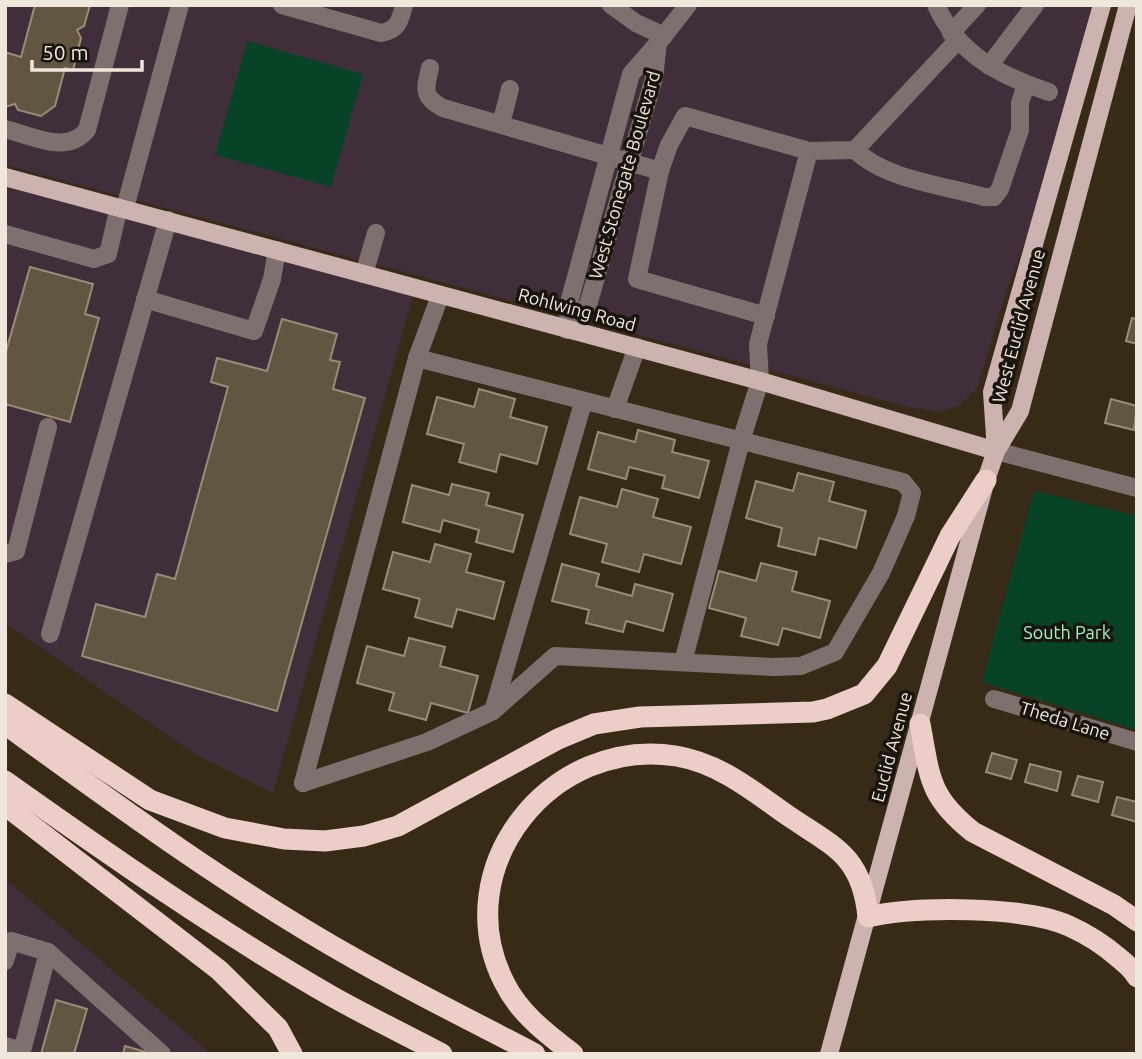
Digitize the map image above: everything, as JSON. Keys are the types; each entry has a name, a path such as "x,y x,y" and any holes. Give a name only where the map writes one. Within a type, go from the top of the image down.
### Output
{"highway":[{"path":"5,704 150,800 189,816 225,828 284,839 325,841 364,836 415,818 558,739 594,724 640,717 813,712 864,694 887,666 950,536 986,480"},
{"path":"5,724 125,811 276,911 357,960 535,1054"},
{"path":"920,724 931,780 939,801 956,819 973,832 1102,899 1137,921"},
{"path":"573,1054 546,1034 521,1008 505,984 495,962 489,909 496,867 506,842 533,804 572,773 623,757 647,754 688,759 722,771 842,852 858,872 865,892 868,916 926,909 1043,918 1068,925 1106,946 1137,977"},
{"path":"5,781 103,850 242,941 334,997 442,1054"},
{"path":"5,805 219,970 278,1028 292,1054"}],"main road":[{"name":"West Euclid Avenue","path":"996,451 992,392 1102,5"},
{"name":"West Euclid Avenue","path":"996,451 1020,411 1128,5"},
{"name":"Rohlwing Road","path":"5,177 760,381 996,451"},
{"name":"Euclid Avenue","path":"829,1054 996,451"}],"street":[{"path":"5,129 67,145 79,140 87,130 120,5"},
{"path":"5,234 94,259 108,254 180,5"},
{"path":"282,5 381,33 392,31 399,24 404,5"},
{"path":"611,5 661,40"},
{"name":"West Stonegate Boulevard","path":"568,330 569,299 631,74 688,5"},
{"path":"936,5 954,36 989,66 1049,92"},
{"path":"855,150 954,36 977,5"},
{"path":"989,66 1035,5"},
{"name":"West Stonegate Boulevard","path":"568,330 588,305 654,78 661,40"},
{"path":"430,68 424,91 428,100 443,108 660,171"},
{"path":"766,316 637,279 660,171 669,145 685,116 809,151 855,150 867,162 892,171 984,197 994,197 1000,189 1020,130 1020,103 1026,84"},
{"path":"501,124 510,89"},
{"path":"683,662 741,441 760,381 758,344 809,151"},
{"path":"50,634 168,220"},
{"path":"364,274 376,233"},
{"path":"145,299 254,331 272,279 277,250"},
{"path":"417,358 583,403 903,482 912,493 906,516 881,573 835,652 801,666 728,667 683,662 555,656 493,711 427,742 303,783 417,358 440,296"},
{"path":"615,409 637,347"},
{"path":"493,711 583,403"},
{"path":"5,554 16,551 48,427"},
{"name":"Rohlwing Road","path":"996,451 1137,488"},
{"name":"Theda Lane","path":"994,699 1137,742"},
{"path":"5,961 11,941 48,952 162,1054"},
{"path":"5,1046 22,1051 48,952"}],"shaded area":[{"path":"5,5 1096,5 1056,156 1006,293 977,389 958,406 938,412 908,407 5,165"},
{"path":"5,177 415,289 273,793 195,754 5,623"},
{"path":"5,879 211,1054 5,1054"}],"green space":[{"path":"247,41 363,74 331,187 215,155"},
{"name":"South Park","path":"1039,492 1137,516 1137,730 982,682 1033,494"}],"building":[{"path":"35,5 90,5 84,26 77,30 81,38 73,70 65,68 55,106 41,116 18,110 15,104 5,107 5,52 21,57"},
{"path":"30,267 93,284 85,314 99,318 70,422 5,404 5,355"},
{"path":"1132,318 1137,319 1137,344 1126,341"},
{"path":"282,319 337,334 330,360 340,362 333,389 365,398 277,711 82,656 96,604 145,617 157,574 175,579 228,387 211,382 217,358 267,371"},
{"path":"479,389 515,399 510,417 547,427 537,464 500,454 496,472 459,462 464,444 427,434 437,397 474,407"},
{"path":"1111,399 1137,406 1134,430 1105,423"},
{"path":"638,430 675,440 672,452 709,461 699,498 662,488 665,476 629,467 626,479 588,469 598,432 635,442"},
{"path":"798,473 834,482 829,501 866,511 856,548 819,538 815,555 778,546 782,528 746,518 756,481 793,491"},
{"path":"452,484 489,493 486,505 523,515 513,552 476,542 479,530 443,520 440,532 403,522 412,485 449,495"},
{"path":"622,489 658,499 653,517 691,527 681,564 644,554 639,572 602,562 607,544 570,534 580,497 617,507"},
{"path":"435,544 471,554 466,572 504,582 494,619 457,609 452,627 415,617 420,599 383,589 393,552 430,562"},
{"path":"761,563 797,572 792,591 830,601 820,638 783,628 778,645 741,636 746,618 709,608 719,571 756,581"},
{"path":"562,564 599,574 596,586 632,596 635,584 673,594 663,631 626,621 623,632 586,623 589,610 552,601"},
{"path":"409,638 445,647 440,666 478,676 468,713 431,703 426,720 389,710 394,693 357,683 367,646 404,656"},
{"path":"992,753 1017,760 1011,779 986,772"},
{"path":"1030,764 1061,772 1057,791 1025,782"},
{"path":"1078,776 1103,782 1098,802 1072,795"},
{"path":"1117,797 1137,802 1137,822 1112,815"},
{"path":"56,1000 87,1009 74,1054 41,1054"},
{"path":"125,1046 153,1054 123,1054"}]}
